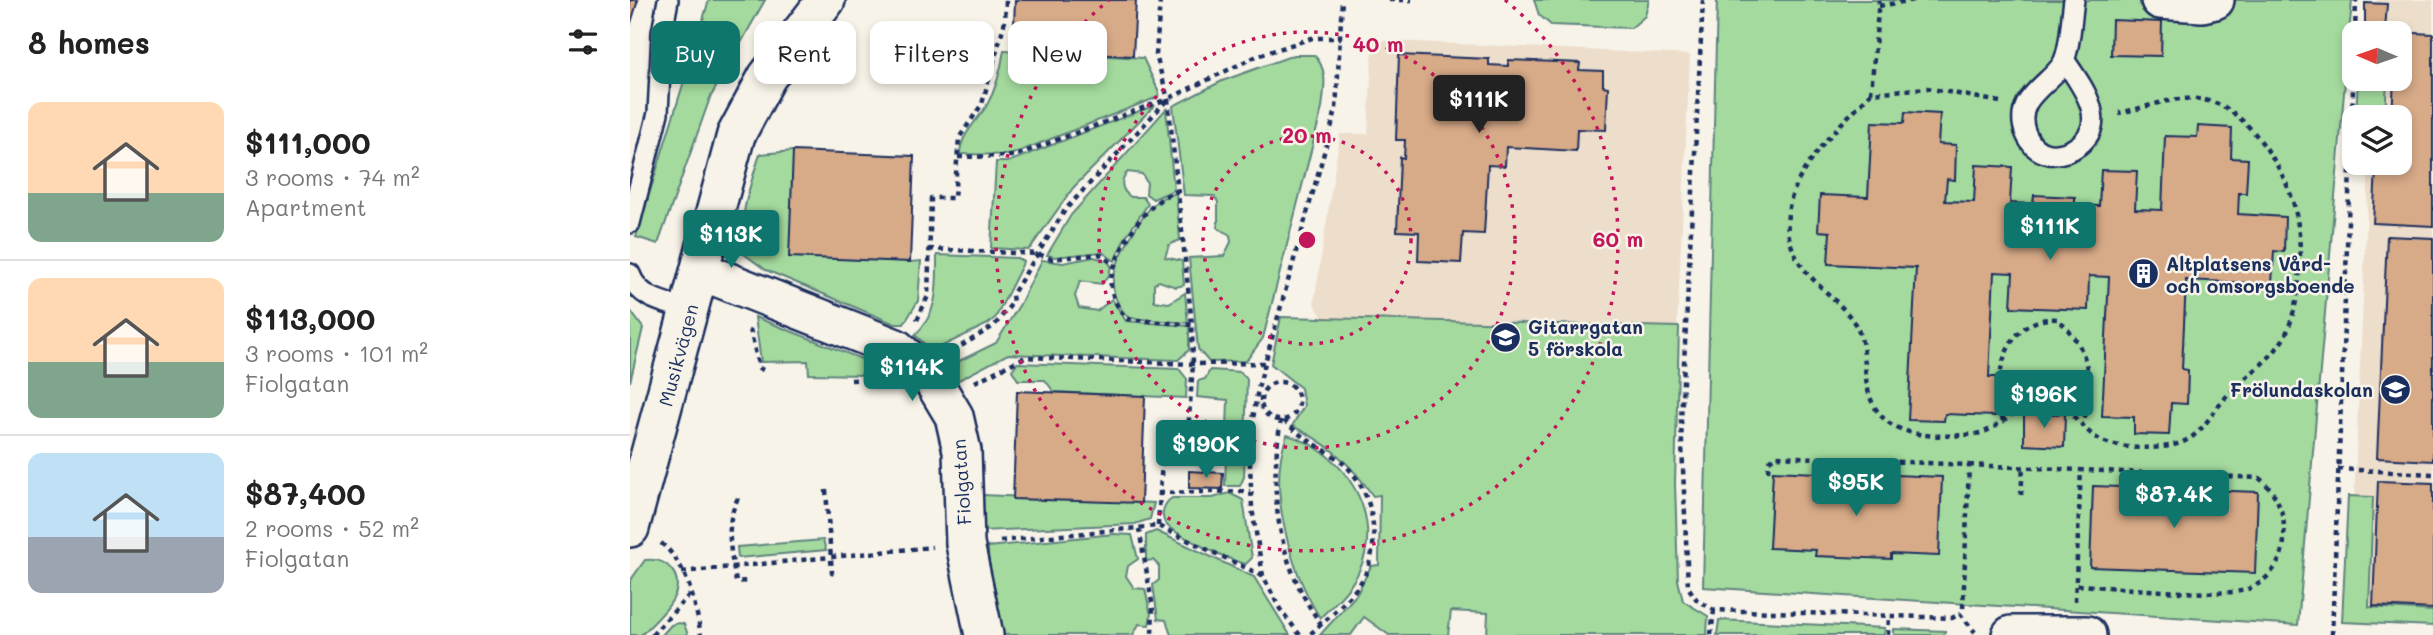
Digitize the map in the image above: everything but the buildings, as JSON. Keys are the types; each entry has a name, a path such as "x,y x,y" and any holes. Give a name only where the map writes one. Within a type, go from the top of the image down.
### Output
{"street":[{"name":"Musikvägen","path":"632,524 736,135 767,77 826,0"},
{"path":"2160,0 2202,3 2215,0"},
{"path":"701,271 909,358"},
{"name":"Fiolgatan","path":"909,358 943,398 954,416 962,452 965,544 984,635"},
{"path":"2011,635 2087,635"}],"lane":[{"path":"630,223 658,113 662,33 668,0"},
{"path":"2065,61 2085,91 2094,118 2088,137 2078,146 2068,152 2052,154 2039,151 2030,143 2024,127 2025,110 2043,82 2065,61 2074,0"},
{"path":"630,274 632,281 649,297 690,310"}],"path":[{"path":"909,358 925,305 931,198 954,198 959,138 982,104 1005,21 1006,0"},
{"path":"1158,526 1163,443 1187,445 1193,364 1180,191 1168,99 1156,55 1160,0"},
{"path":"1300,635 1280,609 1263,576 1251,491 1249,443 1265,363 1336,110 1342,0"},
{"path":"1389,0 1412,0"},
{"path":"1703,0 1681,433 1688,587 1697,600 1713,610 1952,618 1960,614 1963,608 1969,465"},
{"path":"1914,0 1879,3 1871,93 1822,145 1791,194 1790,240 1797,258 1854,323 1863,344 1869,398 1878,416 1891,427 1942,435 1990,431 2027,405 2046,403 2066,408 2096,438 2112,444 2159,448 2182,443 2203,430 2216,408 2270,355 2288,331 2296,298 2300,238 2296,210 2279,170 2239,117 2215,103 2164,99 2128,112 2094,118"},
{"path":"2355,21 2356,0"},
{"path":"958,157 1014,156 1168,99 1257,55 1312,38 1341,38"},
{"path":"1871,93 1927,88 1990,99 2025,110"},
{"path":"2332,635 2353,91"},
{"path":"909,358 994,326 1013,302 1012,295 1065,210 1168,99"},
{"path":"1180,191 1165,194 1152,204 1133,232 1116,266 1111,284 1119,310 1127,319 1192,325"},
{"path":"929,250 1038,254 1052,259 1100,254 1116,266"},
{"path":"2003,421 1999,401 2005,353 2030,322 2041,318 2058,319 2084,352 2089,384 2084,424"},
{"path":"943,398 1025,357 1193,364 1265,363"},
{"path":"1260,389 1282,381 1297,390 1298,408 1282,420 1276,467 1280,534 1292,575 1321,624"},
{"path":"1260,389 1264,412 1282,420 1348,468 1371,509 1374,542 1366,572 1357,588 1309,635"},
{"path":"1768,471 1769,461 1777,456 2259,478 2270,486 2279,503 2284,534 2278,563 2270,574 2246,590 2076,585"},
{"path":"2021,495 2023,467"},
{"path":"2338,468 2433,474"},
{"path":"2073,634 2081,469"},
{"path":"826,490 832,573 835,574"},
{"path":"1159,493 1251,491"},
{"path":"738,498 728,516 733,567 736,582 747,581"},
{"path":"632,524 671,551 692,592 701,635"},
{"path":"1139,528 1153,608 1152,635"},
{"path":"652,635 692,592"},
{"path":"1712,635 1713,610"},
{"path":"1960,614 1978,635"},
{"path":"1888,635 1889,615"}],"shaded area":[{"name":"Frölundaskolan","path":"2377,0 2433,0 2433,619 2349,615 2368,175 2412,175 2412,105 2372,105 2372,91 2412,91 2412,21 2376,21"},
{"name":"Gitarrgatan 5 förskola","path":"1373,40 1690,55 1675,371 1427,499 1314,303 1340,134 1368,134"}],"green space":[{"path":"709,0 765,0 740,45 740,21 703,21"},
{"path":"1534,0 1649,0 1645,16 1631,28 1551,25 1539,15"},
{"path":"1717,0 2352,0 2350,21 2342,21 2342,91 2344,91 2298,625 1703,587"},
{"path":"1004,50 1008,50 1008,84 1107,84 1107,56 1143,58 1159,92 1158,97 1010,155 960,154 963,140 987,105 1000,71"},
{"path":"1294,55 1314,55 1319,61 1324,73 1324,94 1263,338 1246,361 1209,362 1198,349 1189,258 1224,256 1231,242 1230,235 1218,228 1218,202 1214,196 1184,195 1173,106 1222,81"},
{"path":"683,84 718,84 710,98 658,244 636,237"},
{"path":"2357,91 2386,91 2386,105 2357,105"},
{"path":"1155,105 1073,188 1028,250 991,248 996,162 1008,162"},
{"path":"1166,109 1174,190 1153,199 1146,194 1147,183 1142,174 1128,172 1122,182 1125,192 1131,197 1143,197 1148,204 1125,238 1115,261 1102,252 1055,257 1047,255 1071,215"},
{"path":"793,151 910,262 921,261 918,301 904,324 895,324 766,270 744,254 742,228 760,154"},
{"path":"1176,193 1180,240 1169,245 1165,257 1182,261 1184,285 1176,287 1159,281 1154,284 1154,301 1169,303 1185,293 1188,323 1129,318 1114,293 1114,275 1118,264 1130,238 1153,205"},
{"path":"937,255 1017,258 1023,261 996,317 988,324 932,351 915,335 933,308"},
{"path":"1094,257 1108,261 1111,266 1109,275 1102,284 1080,281 1075,296 1079,308 1097,311 1112,299 1126,321 1189,326 1189,350 1178,360 1008,354 955,382 945,368 996,343 1042,260 1063,263"},
{"path":"630,310 643,328 630,382"},
{"path":"755,317 877,365 866,375 809,374 808,361 761,362"},
{"path":"1281,317 1679,327 1675,483 1678,580 1683,601 1708,616 1707,635 1487,635 1488,613 1451,611 1448,635 1389,635 1364,617 1351,635 1320,635 1357,594 1371,566 1379,565 1380,495 1373,496 1347,464 1327,447 1292,426 1304,406 1301,388 1271,364"},
{"path":"1017,363 1179,369 1187,379 1186,398 1054,392 1045,380 1018,380 1012,370"},
{"path":"1210,370 1240,372 1247,379 1244,477 1240,486 1225,486 1228,400 1197,397 1198,381 1205,379"},
{"path":"1287,435 1308,443 1342,470 1355,489 1367,530 1366,552 1358,573 1346,591 1320,618 1300,577 1285,529 1279,480 1281,456"},
{"path":"1229,493 1243,500 1252,558 1246,564 1190,540 1170,528 1163,516 1167,503 1172,498 1213,498"},
{"path":"983,495 1154,503 1150,519 1135,524 980,531"},
{"path":"2348,496 2373,497 2369,607 2433,611 2433,626 2342,622"},
{"path":"1156,531 1254,577 1290,635 1171,635 1166,620 1158,619 1153,585 1159,580 1159,566 1153,560 1146,561 1146,535"},
{"path":"1114,534 1132,535 1138,559 1128,566 1126,576 1134,588 1145,589 1151,615 1149,625 1139,624 1133,635 1004,635 989,580 988,547"},
{"path":"823,540 826,550 738,558 737,547"},
{"path":"645,560 659,561 668,566 676,578 677,587 669,605 655,622 641,635 630,635 630,581"},
{"path":"1719,620 1885,628 1884,635 1717,635"},
{"path":"684,624 688,635 662,635 671,625"},
{"path":"1894,629 1945,631 1944,635 1894,635"}],"place":[{"name":"Altplatsens Vård- och omsorgsboende","path":"2143,274"},
{"name":"Gitarrgatan 5 förskola","path":"1505,337"},
{"name":"Frölundaskolan","path":"2396,389"}]}
